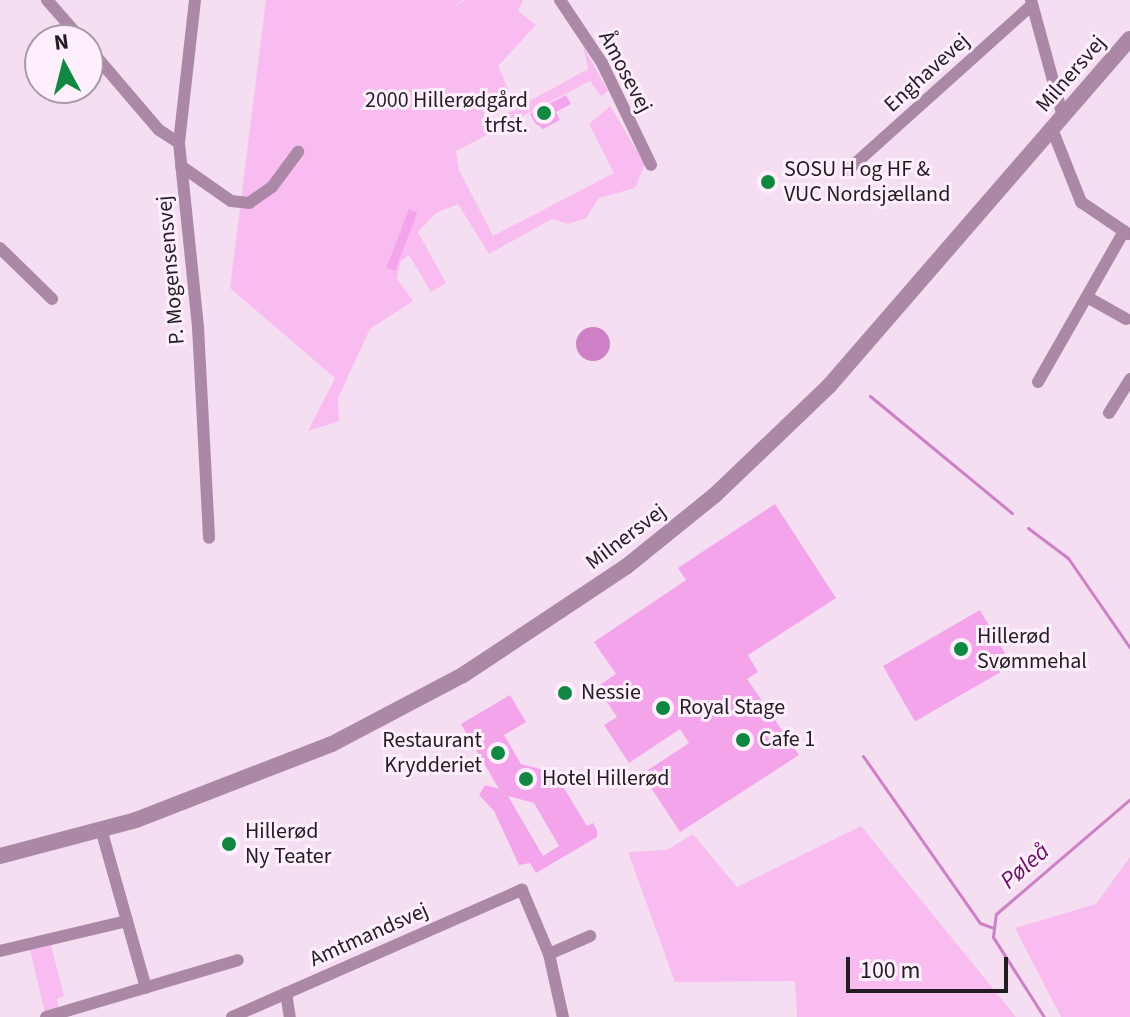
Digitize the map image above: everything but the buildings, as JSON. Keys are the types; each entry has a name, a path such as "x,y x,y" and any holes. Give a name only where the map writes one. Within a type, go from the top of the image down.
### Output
{"street":[{"path":"47,0 68,24"},
{"name":"P. Mogensensvej","path":"195,0 179,143 209,538"},
{"name":"Åmosevej","path":"560,0 602,63 651,165"},
{"path":"1031,2 1057,123 1081,202 1127,233 1038,382"},
{"name":"Enghavevej","path":"848,170 1031,2"},
{"name":"Milnersvej","path":"0,856 101,829 281,766 383,718 498,654 627,566 715,495 829,386 1130,39"},
{"path":"104,66 159,130 179,143"},
{"path":"181,166 231,201 249,203 272,187 298,152"},
{"path":"0,248 52,299"},
{"path":"1087,297 1126,319"},
{"path":"1109,413 1130,379"},
{"path":"101,829 146,988"},
{"name":"Amtmandsvej","path":"232,1017 522,890 549,954"},
{"path":"0,951 127,921"},
{"path":"563,1017 549,954 590,936"},
{"path":"46,1017 238,960"},
{"path":"286,993 290,1017"}],"shaded area":[{"path":"266,0 462,0 453,8 465,0 523,0 518,11 536,25 498,66 509,91 483,111 490,123 588,69 583,46 608,91 601,96 590,81 456,151 459,170 493,236 614,173 589,124 610,106 645,164 635,188 599,198 586,218 568,224 552,219 489,254 458,204 436,213 418,232 446,283 431,292 409,255 400,262 397,279 413,301 370,329 338,398 339,421 308,431 335,378 230,288"},
{"path":"593,327 605,332 610,344 605,356 593,361 581,356 576,344 581,332"},
{"path":"861,826 1016,1017 797,1017 795,981 675,982 628,852 667,850 693,834 737,887"},
{"path":"1130,857 1130,1017 1061,1017 1015,928 1096,904"},
{"path":"51,945 64,996 57,999 59,1009 45,1013 30,950"}],"waterway":[{"name":"Pøleå","path":"870,396 1012,513"},
{"name":"Pøleå","path":"1028,528 1068,558 1130,648"},
{"path":"863,756 980,923 994,928"},
{"name":"Pøleå","path":"1044,1017 993,937 996,914 1130,799"}],"place":[{"name":"2000 Hillerødgård trfst.","path":"544,113"},
{"name":"SOSU H og HF & VUC Nordsjælland","path":"768,182"},
{"name":"Hillerød Svømmehal","path":"961,649"},
{"name":"Nessie","path":"565,693"},
{"name":"Royal Stage","path":"663,708"},
{"name":"Cafe 1","path":"743,740"},
{"name":"Restaurant Krydderiet","path":"498,753"},
{"name":"Hotel Hillerød","path":"526,779"},
{"name":"Hillerød Ny Teater","path":"229,844"}]}
